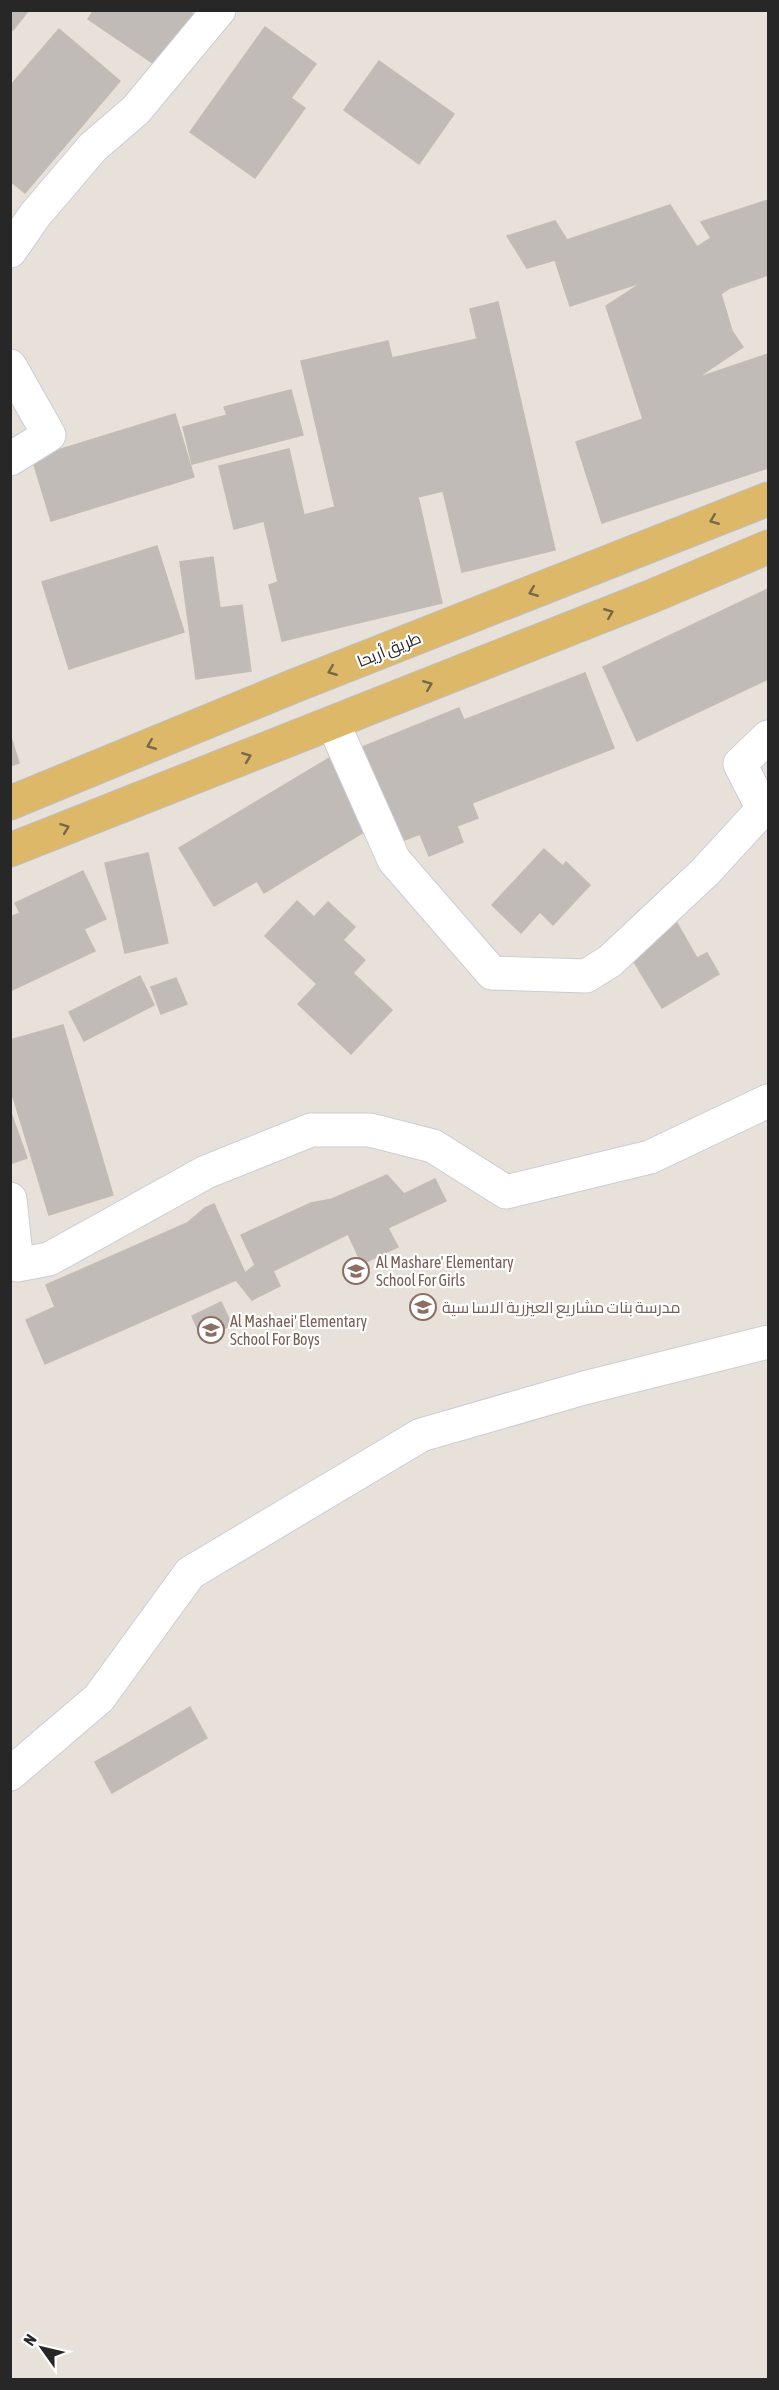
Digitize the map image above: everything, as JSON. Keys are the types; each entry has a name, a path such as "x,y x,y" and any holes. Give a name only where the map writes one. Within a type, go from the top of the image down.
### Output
{"main road":[{"name":"طريق أريحا","path":"10,803 294,686 768,499"},
{"path":"10,850 650,597 768,547"}],"street":[{"path":"10,251 35,216 93,147 136,110 219,10"},
{"path":"10,366 49,435 10,459"},
{"path":"333,723 394,860 492,973 586,976 610,961 705,872 763,809 740,764 768,737"},
{"path":"10,1199 17,1265 49,1258 206,1173 311,1130 370,1130 433,1146 506,1192 650,1157 768,1101"},
{"path":"10,1774 99,1698 190,1573 420,1435 584,1388 768,1342"}],"building":[{"path":"10,10 29,10 13,30 10,28"},
{"path":"94,10 188,10 193,14 157,66 88,19"},
{"path":"265,27 316,64 291,98 305,108 255,178 190,132"},
{"path":"59,29 120,81 25,193 10,181 10,86"},
{"path":"379,61 454,114 419,164 344,110"},
{"path":"768,200 768,275 730,288 721,294 732,331 743,347 697,378 768,354 768,468 602,523 576,442 643,419 606,306 643,282 570,306 555,260 527,268 507,236 555,221 567,240 670,205 697,247 711,238 701,222"},
{"path":"498,302 555,550 462,572 443,491 418,497 442,603 282,641 269,585 278,582 264,521 234,529 219,466 289,449 304,515 335,507 301,361 388,341 392,358 477,339 470,309"},
{"path":"291,390 303,435 192,464 183,427 227,415 224,407"},
{"path":"175,414 194,477 51,521 32,458"},
{"path":"157,546 184,632 69,669 42,582"},
{"path":"213,557 220,608 242,605 251,671 196,679 180,562"},
{"path":"768,589 768,679 637,741 603,667"},
{"path":"585,673 614,748 472,803 478,818 457,826 463,842 429,856 420,834 397,843 360,748 459,708 464,720"},
{"path":"10,734 19,763 10,766"},
{"path":"331,757 372,827 264,893 257,881 214,906 179,848"},
{"path":"544,849 563,866 566,862 590,885 553,925 540,912 521,933 492,905"},
{"path":"148,853 168,943 125,953 105,863"},
{"path":"83,871 106,919 84,929 95,951 10,991 10,917 20,913 15,903"},
{"path":"297,901 314,917 328,902 355,927 343,940 365,960 353,973 392,1010 351,1054 298,1004 317,984 265,936"},
{"path":"677,923 697,958 707,953 719,974 662,1008 628,952"},
{"path":"140,976 154,1005 84,1041 69,1012"},
{"path":"176,978 187,1004 161,1014 151,987"},
{"path":"63,1025 113,1195 49,1215 10,1087 10,1040"},
{"path":"10,1110 27,1158 10,1164"},
{"path":"387,1175 404,1194 435,1179 446,1201 388,1228 398,1247 362,1264 348,1234 273,1271 280,1286 252,1300 236,1280 45,1364 26,1320 55,1307 46,1285 187,1223 205,1208 214,1204 245,1273 255,1265 241,1235 311,1203 332,1199"},
{"path":"221,1302 232,1325 202,1339 192,1316"},
{"path":"190,1707 207,1738 112,1793 95,1762"}],"place":[{"name":"Al Mashare' Elementary School For Girls","path":"356,1271"},
{"name":"مدرسة بنات مشاريع العيزرية الاسا سية","path":"423,1307"},
{"name":"Al Mashaei' Elementary School For Boys","path":"211,1330"}]}
